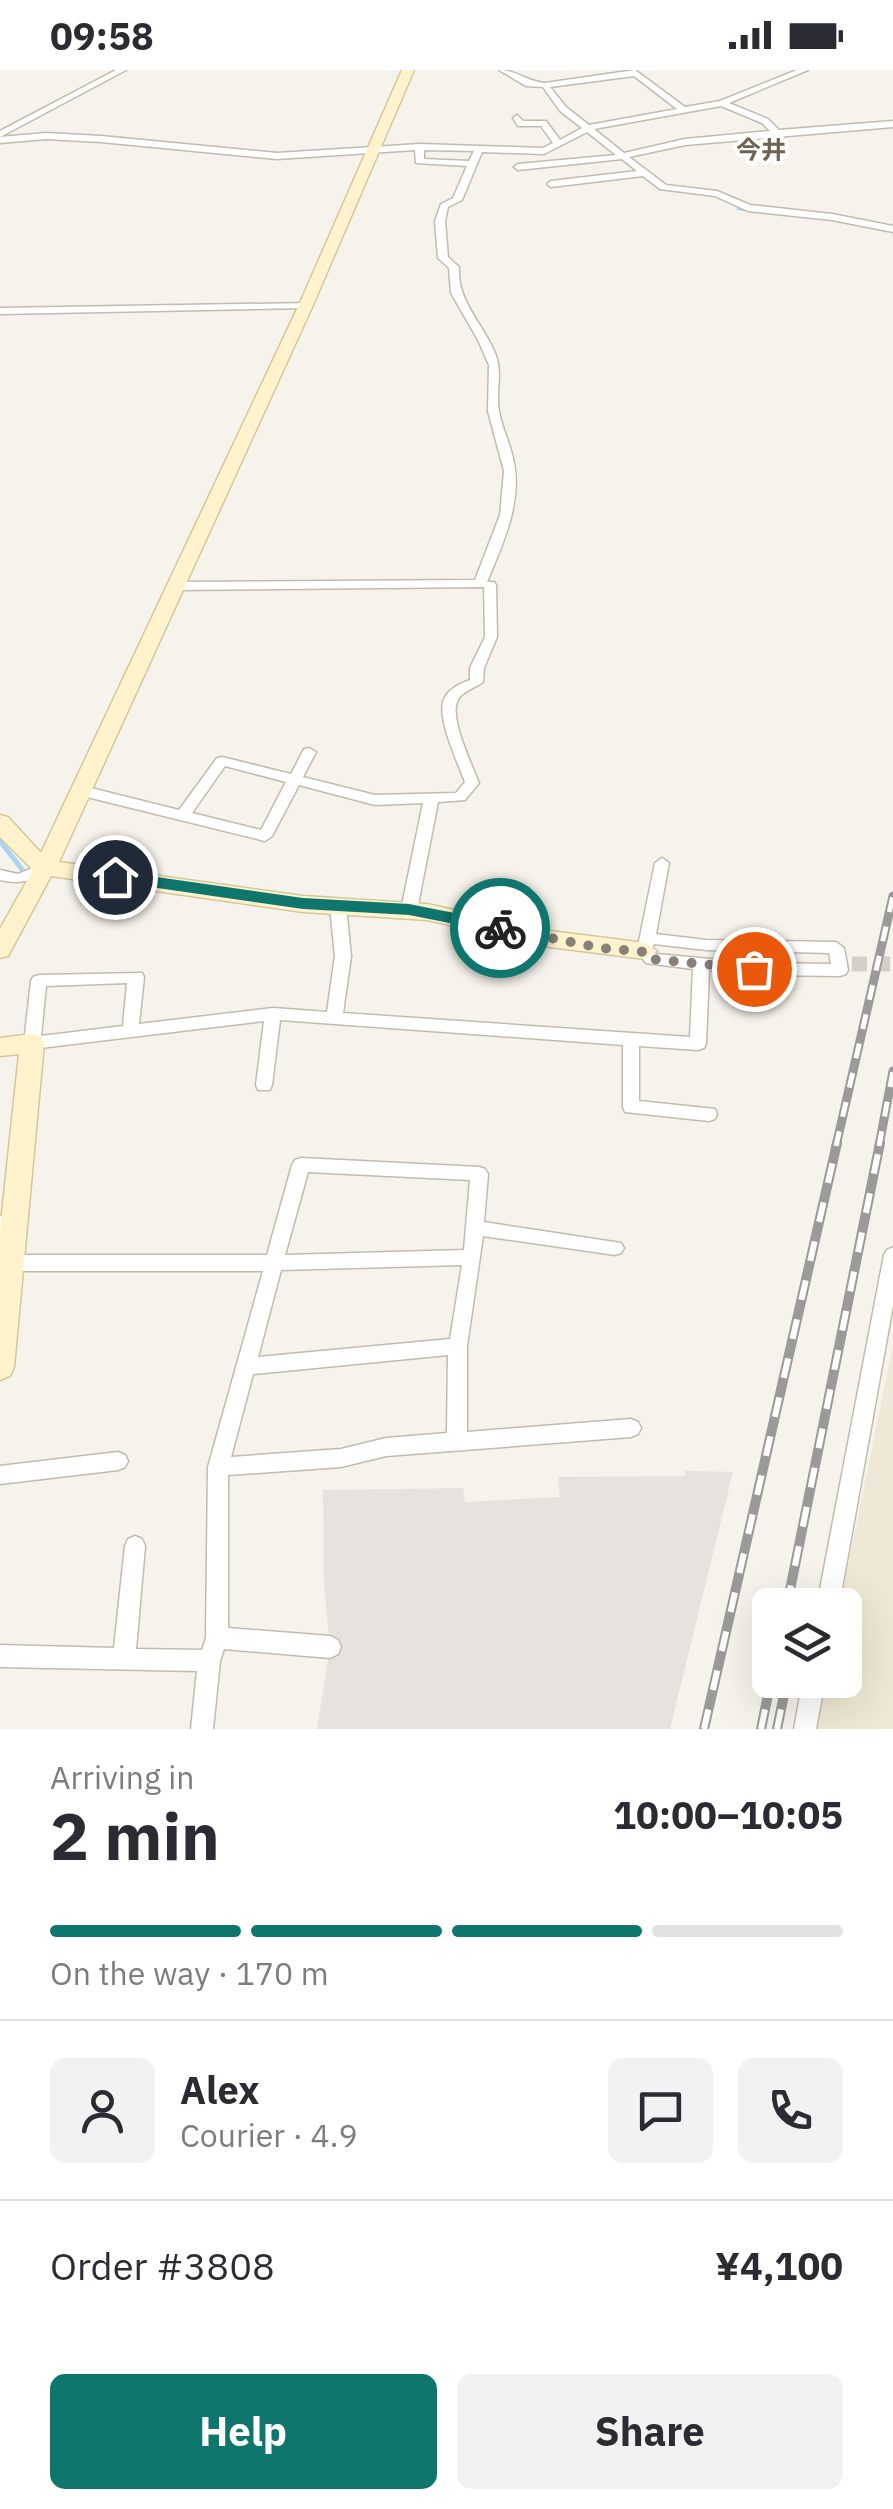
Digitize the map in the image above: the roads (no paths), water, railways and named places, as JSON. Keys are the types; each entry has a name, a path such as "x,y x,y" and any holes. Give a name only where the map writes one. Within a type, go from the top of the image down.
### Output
{"street":[{"path":"0,137 122,70"},
{"path":"0,950 45,868 178,586 408,70"},
{"path":"503,70 529,84 545,85 632,72 685,112"},
{"path":"0,137 131,141 276,156 420,147 544,151 590,127 722,103 804,70"},
{"path":"545,85 562,108 663,187 717,194 748,208 832,217 893,229"},
{"path":"722,103 765,121 777,133"},
{"path":"517,118 521,124 543,123 557,142"},
{"path":"518,167 620,156 685,142 893,124"},
{"path":"420,147 419,161 471,164"},
{"path":"178,586 480,584 498,543 510,471 492,410 494,366 475,324 458,302 451,280 454,266 443,258 440,221 444,206 457,200 478,150"},
{"path":"552,184 644,173"},
{"path":"0,311 306,306"},
{"path":"184,814 222,761 375,800 460,797 472,784 449,718 450,700 459,690 476,682 477,668 491,637 490,585"},
{"path":"82,791 265,836 309,752"},
{"path":"409,910 431,800"},
{"path":"0,822 18,846 45,868"},
{"path":"0,875 19,879 45,868 338,907 409,910 590,946 647,945 836,948 840,970 701,966 650,959 647,945 662,862"},
{"path":"334,1017 343,956 338,907"},
{"path":"647,945 734,961 829,964"},
{"path":"0,1046 272,1014 698,1044 701,966"},
{"path":"0,1367 39,981 136,977 130,1032"},
{"path":"264,1085 272,1014"},
{"path":"631,1040 631,1107 709,1114"},
{"path":"202,1729 209,1662 217,1638 218,1467 300,1166 478,1174 476,1228 458,1346 458,1443"},
{"path":"0,1223 10,1263"},
{"path":"476,1228 615,1248"},
{"path":"10,1263 272,1263 472,1256"},
{"path":"832,1588 886,1336 893,1256"},
{"path":"246,1366 458,1346"},
{"path":"218,1467 341,1458 386,1447 631,1428"},
{"path":"0,1474 118,1461"},
{"path":"124,1659 135,1546"},
{"path":"217,1638 330,1648"},
{"path":"0,1656 209,1662"},
{"path":"805,1729 811,1698"}],"waterway":[{"path":"738,209 785,215"},
{"path":"0,841 24,872"}],"tunnel":[{"path":"829,964 893,964"}],"railway":[{"path":"836,1146 893,896"},
{"path":"879,1146 893,1071"},
{"path":"704,1729 837,1143"},
{"path":"790,1588 880,1143"},
{"path":"761,1729 767,1698"},
{"path":"777,1729 783,1698"}],"district":[{"name":"今井","path":"761,150"}]}
